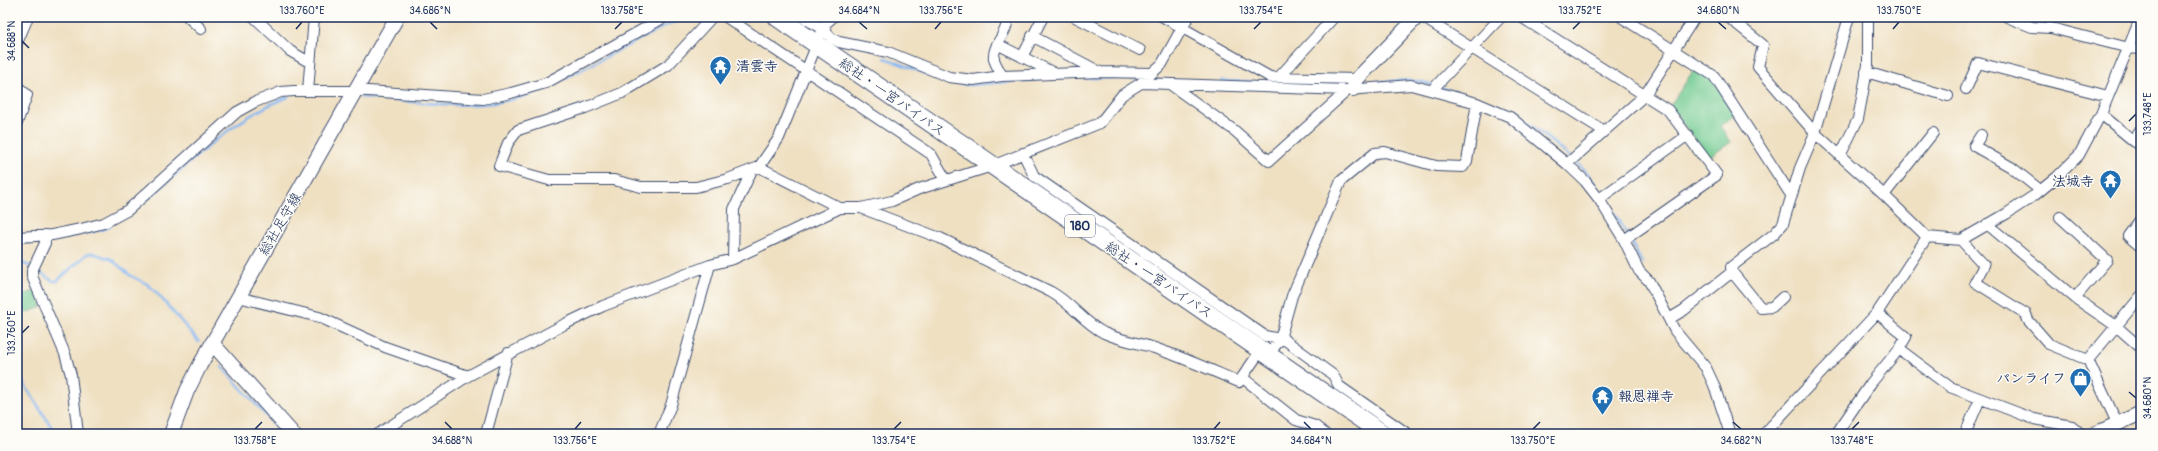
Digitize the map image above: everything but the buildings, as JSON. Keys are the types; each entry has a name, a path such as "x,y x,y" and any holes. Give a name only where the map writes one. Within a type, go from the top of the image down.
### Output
{"highway":[{"name":"総社・一宮バイパス","path":"777,17 820,37 992,166 1383,434"}],"main road":[{"name":"総社足守線","path":"171,434 187,391 212,343 397,17"},
{"path":"1354,85 1417,17"},
{"path":"212,343 293,434"},
{"path":"2095,434 2141,413"}],"street":[{"path":"17,43 28,17"},
{"path":"188,17 201,30"},
{"path":"254,17 290,50 309,62"},
{"path":"308,91 309,62 314,17"},
{"path":"17,237 45,239 104,223 128,210 237,112 255,102 281,92 355,91 483,99 546,83 665,17"},
{"path":"712,17 668,65 622,93 585,108 518,130 508,144 499,166 549,180 614,180 641,187 696,187 728,179 755,168 840,208 860,208 892,201 946,180 992,166 1100,123 1122,95 1146,78 1162,64 1188,17"},
{"path":"726,17 806,73 827,84 931,154 946,180"},
{"path":"802,17 820,37 831,38 839,42 888,52 949,76 973,80 1002,76 1100,72 1146,78 1170,85 1411,85 1435,87 1510,117 1571,160 1585,180 1602,197 1627,237 1639,271 1649,282 1675,332 1706,368 1714,385 1730,434"},
{"path":"733,259 734,209 755,168 778,138 820,37 828,21 833,17"},
{"path":"1002,76 994,58 997,44 1008,22 1007,17"},
{"path":"1022,57 1043,17"},
{"path":"1074,17 1140,50"},
{"path":"1163,17 1270,76 1354,85"},
{"path":"1280,76 1333,17"},
{"path":"1422,17 1604,131"},
{"path":"1435,87 1501,17"},
{"path":"1521,17 1668,110 1717,175 1627,237"},
{"path":"1621,17 1714,76 1792,195"},
{"path":"1571,160 1645,95 1695,17"},
{"path":"1728,17 1763,45 1758,67 1815,133 1884,195 1927,237 1961,240 2006,214 2057,178 2079,155 2101,114 2141,17"},
{"path":"1783,297 1772,307 1761,308 1732,272 1731,267 1774,234 1783,224 1815,133 1849,17"},
{"path":"1840,156 1858,119 1866,72 1868,17"},
{"path":"2007,17 2032,27 2051,28 2129,48 2141,49"},
{"path":"1032,36 1100,72"},
{"path":"997,44 1055,74"},
{"path":"1966,89 1978,63 2108,96"},
{"path":"1866,72 1948,96"},
{"path":"1170,85 1235,131 1268,161 1354,85"},
{"path":"17,86 27,95 17,123"},
{"path":"860,208 940,238 1064,298 1093,326 1103,332 1128,342 1158,349 1239,382 1280,339 1292,296 1341,181 1375,153 1385,152 1436,166 1463,167 1467,161 1477,103"},
{"path":"2101,114 2141,147"},
{"path":"2133,140 2141,129"},
{"path":"1884,195 1933,133"},
{"path":"1602,197 1688,135"},
{"path":"1981,135 1974,146 2011,167 2040,190"},
{"path":"1023,153 1034,176 1265,336 1285,340 1333,375 1339,386 1408,434"},
{"path":"378,434 468,376 508,353 603,306 710,265 733,259 840,208"},
{"path":"2060,217 2107,260 2075,298"},
{"path":"2141,219 2128,236 2141,247"},
{"path":"1987,224 2075,298 2116,326 2141,348"},
{"path":"1764,434 1877,313 1927,237"},
{"path":"45,239 33,268 65,354 71,375 78,434"},
{"path":"1961,240 1984,265 1976,282 2026,314 2028,320 2049,344 2088,360 2117,423"},
{"path":"659,434 671,405 710,265"},
{"path":"1669,319 1684,310 1732,272"},
{"path":"2088,360 2141,296"},
{"path":"238,297 319,317 385,347 468,376"},
{"path":"1836,434 1871,383 1899,349 1906,337 1877,313"},
{"path":"1899,349 1950,387 2034,419 2072,426 2081,434"},
{"path":"486,434 508,353"},
{"path":"1243,378 1296,420 1315,426 1325,434"},
{"path":"1965,434 1980,398"}],"green space":[{"path":"1695,68 1713,80 1737,113 1720,126 1731,142 1708,158 1670,106"},
{"path":"35,290 42,307 17,316 17,299"}],"waterway":[{"path":"564,79 671,23 699,17"},
{"path":"885,58 935,77"},
{"path":"1083,78 1142,78"},
{"path":"950,82 970,85 1042,79"},
{"path":"1361,83 1405,80 1433,85"},
{"path":"1221,81 1344,84"},
{"path":"361,97 432,104 479,104 502,102 525,96 547,87"},
{"path":"1439,87 1461,94"},
{"path":"141,204 229,130 267,106 288,97"},
{"path":"1489,103 1501,107 1522,119 1570,157"},
{"path":"1574,160 1588,174 1601,193"},
{"path":"1604,197 1627,234"},
{"path":"48,240 105,229 111,225"},
{"path":"1629,238 1642,263"},
{"path":"17,243 43,241"},
{"path":"36,270 53,281 57,281 86,255 92,253 111,259 131,276 147,284 155,291 199,342"},
{"path":"17,261 32,267"},
{"path":"222,367 283,434"},
{"path":"17,373 56,434"}],"place":[{"name":"清雲寺","path":"720,86"},
{"name":"法城寺","path":"2110,200"},
{"name":"パンライフ","path":"2081,398"},
{"name":"報恩禅寺","path":"1602,416"}]}
